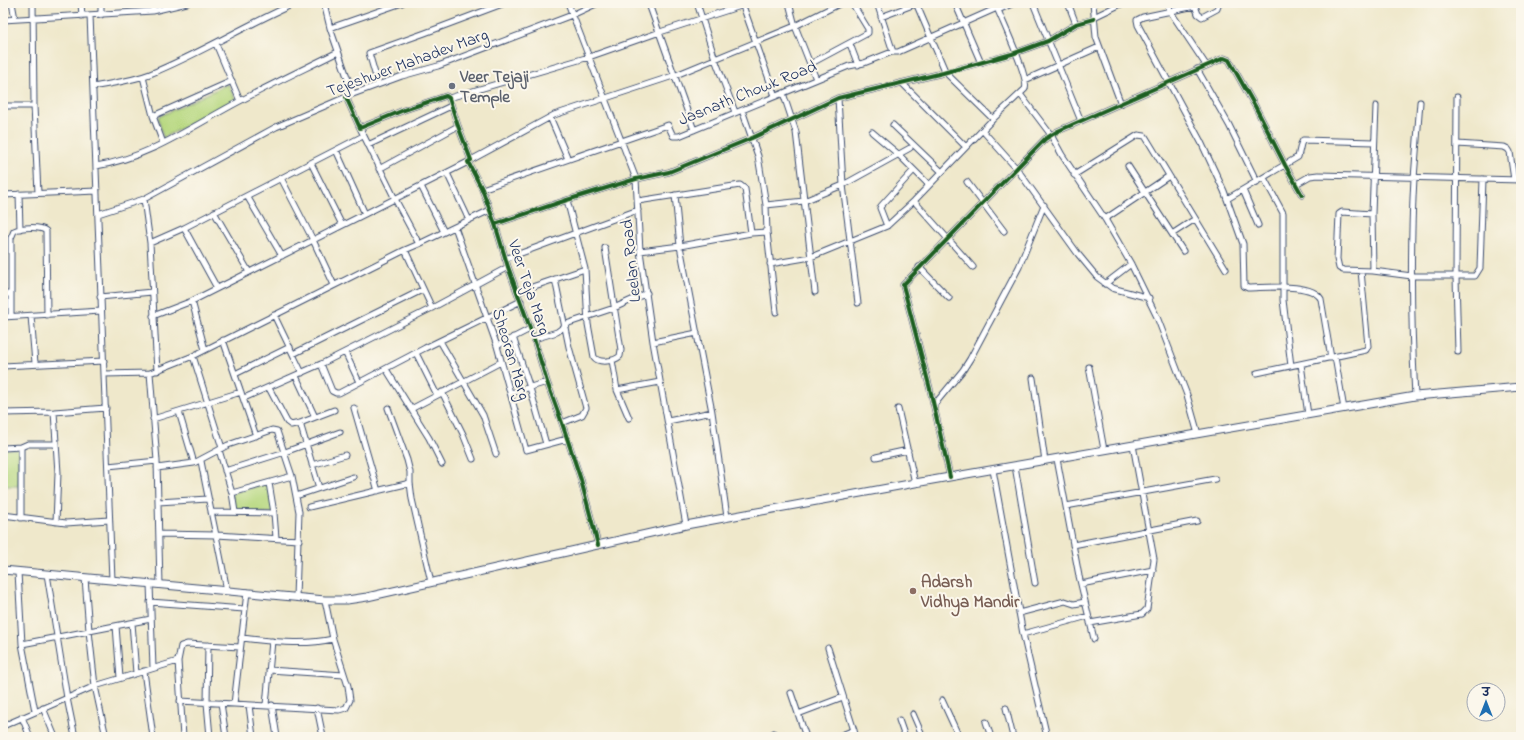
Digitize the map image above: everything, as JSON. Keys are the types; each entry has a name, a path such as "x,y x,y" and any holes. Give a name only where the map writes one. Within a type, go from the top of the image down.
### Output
{"main road":[{"path":"3,570 325,600 347,600 727,517 1415,396 1521,387"}],"street":[{"path":"12,3 15,19"},
{"path":"33,3 34,106 38,194"},
{"path":"81,3 82,16"},
{"path":"101,3 101,15"},
{"path":"153,3 153,11"},
{"path":"3,20 153,11 187,3"},
{"path":"93,87 143,77 216,44 296,3"},
{"path":"324,3 330,28 353,94"},
{"path":"330,28 402,3"},
{"path":"378,84 369,53 505,3"},
{"name":"Leelan Road","path":"568,3 620,141 636,179 640,251 653,342 686,525"},
{"name":"Tejeshwer Mahadev Marg","path":"98,214 144,199 276,127 353,94 378,84 438,66 598,3"},
{"path":"697,3 715,59 735,112"},
{"path":"360,128 431,100 446,96 449,98 589,57 743,4 750,3"},
{"path":"789,3 795,26 816,79"},
{"path":"153,316 192,301 422,186 550,117 676,75 795,26 841,3"},
{"path":"810,64 850,44 866,34 868,31 852,3"},
{"path":"877,3 893,52"},
{"path":"881,17 917,3 930,38 946,73 993,119"},
{"path":"956,3 981,64"},
{"name":"Jasnath Chowk Road","path":"482,189 668,125 672,134 676,136 694,130 849,66 858,65 878,59 893,52 898,52 997,8 994,3"},
{"path":"770,264 811,257 887,226 914,201 993,119 1020,94 1026,86 1026,80 998,10 1014,3"},
{"path":"1033,3 1081,121"},
{"path":"1068,3 1076,24"},
{"path":"1093,3 1099,47 1121,104"},
{"path":"496,224 636,179 669,172 752,138 792,118 838,98 946,73 1016,53 1048,41 1076,24 1094,18 1123,3"},
{"path":"1167,3 1170,11 1206,65"},
{"path":"1219,3 1218,9 1202,17 1199,15 1195,4 1143,17 1139,19 1137,23 1219,178 1243,244 1244,286 1248,288 1283,287 1307,289 1320,296 1344,409"},
{"path":"743,4 774,96"},
{"path":"650,7 676,75 694,130"},
{"path":"90,15 112,580"},
{"path":"216,44 240,101"},
{"path":"850,44 858,65"},
{"path":"1026,80 1099,47"},
{"path":"96,166 123,160 163,143 240,101 338,52"},
{"path":"903,285 919,267 1051,135 1221,58 1227,58 1255,106 1302,195"},
{"path":"1197,69 1229,125 1257,182"},
{"path":"143,77 153,116 163,143"},
{"path":"153,116 232,81"},
{"path":"902,83 966,147"},
{"path":"783,93 792,118 797,140 815,292"},
{"path":"1020,94 1051,135 1074,175 1105,219 1149,298 1187,395 1198,434"},
{"path":"346,97 379,169 419,244"},
{"path":"1457,97 1456,277 1458,352"},
{"name":"Veer Teja Marg","path":"449,98 470,161 496,224 508,267 534,339 546,382 562,423 585,495 598,545"},
{"path":"838,98 843,185 858,303"},
{"path":"1415,396 1412,276 1414,178 1420,102"},
{"path":"3,106 34,106"},
{"path":"368,145 451,106"},
{"path":"1373,271 1372,214 1376,106"},
{"path":"742,110 758,156 766,205 767,232 776,312"},
{"path":"550,117 568,159"},
{"path":"893,125 942,172"},
{"path":"379,169 458,126"},
{"path":"982,130 1017,169 1078,254 1097,277 1112,288 1149,298"},
{"path":"872,132 898,154 913,171 929,185"},
{"path":"1074,175 1140,135 1145,136 1226,269"},
{"path":"150,243 184,228 363,136"},
{"path":"1227,199 1298,157 1301,144 1304,140 1374,142"},
{"path":"1457,144 1504,147 1508,149 1510,152 1514,180"},
{"path":"766,205 804,201 843,185 910,148"},
{"path":"336,150 365,214"},
{"path":"311,163 342,225"},
{"path":"1128,166 1144,193 1183,251"},
{"path":"887,226 881,206 913,171"},
{"path":"447,173 469,220"},
{"path":"1296,184 1310,176 1318,175 1373,178 1521,180"},
{"path":"1105,219 1169,176"},
{"path":"281,178 334,285"},
{"path":"1264,178 1283,213 1283,300 1291,366"},
{"path":"1372,214 1342,212 1339,214 1337,265 1339,268 1343,270 1373,271 1412,276 1475,276 1480,268 1483,179"},
{"path":"967,182 1004,231"},
{"path":"422,186 444,232"},
{"path":"638,202 743,186 745,189 751,233"},
{"path":"1243,190 1258,225"},
{"path":"3,195 97,191"},
{"path":"19,194 20,229"},
{"path":"247,196 282,256"},
{"path":"675,196 680,246 712,412 727,517"},
{"path":"144,199 150,243 157,371"},
{"path":"567,200 585,269 587,317 596,360 602,361 618,358 621,350 605,248"},
{"path":"914,201 973,267"},
{"path":"934,405 963,370 970,359 1019,267 1044,205"},
{"path":"104,374 150,373 193,356 404,250 490,210"},
{"path":"506,259 638,210"},
{"path":"214,212 250,272"},
{"path":"1172,234 1195,219"},
{"name":"Sheoran Marg","path":"455,227 497,346 526,450 567,439"},
{"path":"184,228 217,288"},
{"path":"11,316 11,238 14,231 20,229 42,229 46,231 47,315"},
{"path":"640,251 680,246 751,233 767,232"},
{"path":"404,250 432,308"},
{"path":"1105,284 1131,264"},
{"path":"244,398 321,364 432,308 508,267"},
{"path":"919,267 949,298"},
{"path":"518,292 585,269"},
{"path":"1257,373 1363,351 1368,348 1361,271"},
{"path":"899,279 903,285 934,405 950,477"},
{"path":"555,280 586,408 586,411 582,415 562,423"},
{"path":"293,354 422,290"},
{"path":"100,297 152,292"},
{"path":"534,339 557,332 569,323 614,308 647,292"},
{"path":"3,294 11,294"},
{"path":"192,301 205,350"},
{"path":"321,364 334,393 339,393 521,301"},
{"path":"3,317 101,311"},
{"path":"274,315 302,373"},
{"path":"31,316 35,363"},
{"path":"497,346 530,329"},
{"path":"653,342 697,333"},
{"path":"513,337 530,388 546,444"},
{"path":"223,340 256,436"},
{"path":"440,341 483,415 496,454"},
{"path":"235,374 290,347"},
{"path":"345,352 359,382"},
{"path":"416,353 437,395"},
{"path":"193,356 209,402 225,471 232,493 235,512"},
{"path":"612,360 617,390 629,418"},
{"path":"3,366 35,363 104,361"},
{"path":"411,409 501,362"},
{"path":"1301,364 1308,415"},
{"path":"1089,367 1104,450"},
{"path":"386,369 429,438 442,464"},
{"path":"150,373 157,461 160,585"},
{"path":"296,376 315,417"},
{"path":"1033,378 1045,461"},
{"path":"511,393 546,382"},
{"path":"617,390 660,382"},
{"path":"269,388 288,424 291,425 300,423 334,410"},
{"path":"153,419 241,392"},
{"path":"442,392 463,434 473,459"},
{"path":"3,413 54,412 106,408"},
{"path":"354,408 378,491"},
{"path":"388,408 410,472 410,483 416,517 431,582"},
{"path":"898,409 915,483"},
{"path":"54,412 58,473 56,522"},
{"path":"179,412 194,464"},
{"path":"668,421 712,412"},
{"path":"300,423 319,488"},
{"path":"157,468 194,464 220,449 272,430 278,431 292,476 300,521 296,597"},
{"path":"225,471 285,452 340,432"},
{"path":"3,448 22,447 28,444 56,444"},
{"path":"1090,623 1139,615 1147,609 1154,559 1133,446"},
{"path":"21,518 22,447"},
{"path":"876,457 908,450"},
{"path":"312,465 345,455"},
{"path":"1057,458 1073,545 1094,639"},
{"path":"108,466 157,461"},
{"path":"201,461 208,499 217,534 227,591"},
{"path":"1015,466 1035,583"},
{"path":"993,470 1018,613 1047,737"},
{"path":"232,493 292,476"},
{"path":"296,496 353,477"},
{"path":"1066,506 1215,479"},
{"path":"269,482 276,538"},
{"path":"309,507 410,483"},
{"path":"158,502 208,499"},
{"path":"211,512 274,513"},
{"path":"3,515 56,522 109,520"},
{"path":"1073,545 1197,521"},
{"path":"159,534 217,534 299,540"},
{"path":"1081,584 1153,570"},
{"path":"18,572 22,644 35,711"},
{"path":"47,574 67,698 75,737"},
{"path":"85,578 95,686 106,737"},
{"path":"150,584 153,668"},
{"path":"234,704 247,592"},
{"path":"180,701 339,710 346,708 350,700 348,686 333,639 325,600"},
{"path":"1018,613 1065,601 1074,604 1085,602"},
{"path":"150,602 244,609"},
{"path":"1023,634 1088,616"},
{"path":"22,644 151,619"},
{"path":"132,623 136,673"},
{"path":"116,626 120,678"},
{"path":"241,638 307,643 333,639"},
{"path":"272,641 269,670 269,705 277,737"},
{"path":"183,737 178,661 179,650 184,644 240,647"},
{"path":"208,645 207,702 210,737"},
{"path":"828,648 856,737"},
{"path":"3,726 95,686 178,661"},
{"path":"269,670 344,675"},
{"path":"144,671 153,737"},
{"path":"791,693 806,737"},
{"path":"798,714 843,697"},
{"path":"942,700 959,737"},
{"path":"221,703 226,737"},
{"path":"249,705 253,737"},
{"path":"43,708 55,737"},
{"path":"317,708 323,737"},
{"path":"1006,708 1014,737"},
{"path":"913,714 923,737"},
{"path":"22,717 30,737"},
{"path":"899,720 905,737"},
{"path":"986,722 991,737"},
{"path":"837,737 854,730"}],"green space":[{"path":"228,84 236,100 163,138 158,117"},
{"path":"3,449 18,449 19,486 3,486"},
{"path":"269,483 274,513 235,512 232,493"}],"cycle path":[{"path":"495,224 636,179 669,172 752,138 838,98 943,73 1012,54 1048,41 1076,24 1094,19"},
{"path":"950,477 930,389 903,285 1045,139 1058,131 1224,58 1229,60 1302,195"},
{"path":"346,97 360,128 404,110 446,96 449,98 471,160 468,162 482,189 534,339 547,382 581,480 598,545"}],"place":[{"name":"Veer Tejaji Temple","path":"452,86"},
{"name":"Adarsh Vidhya Mandir","path":"913,591"}]}
